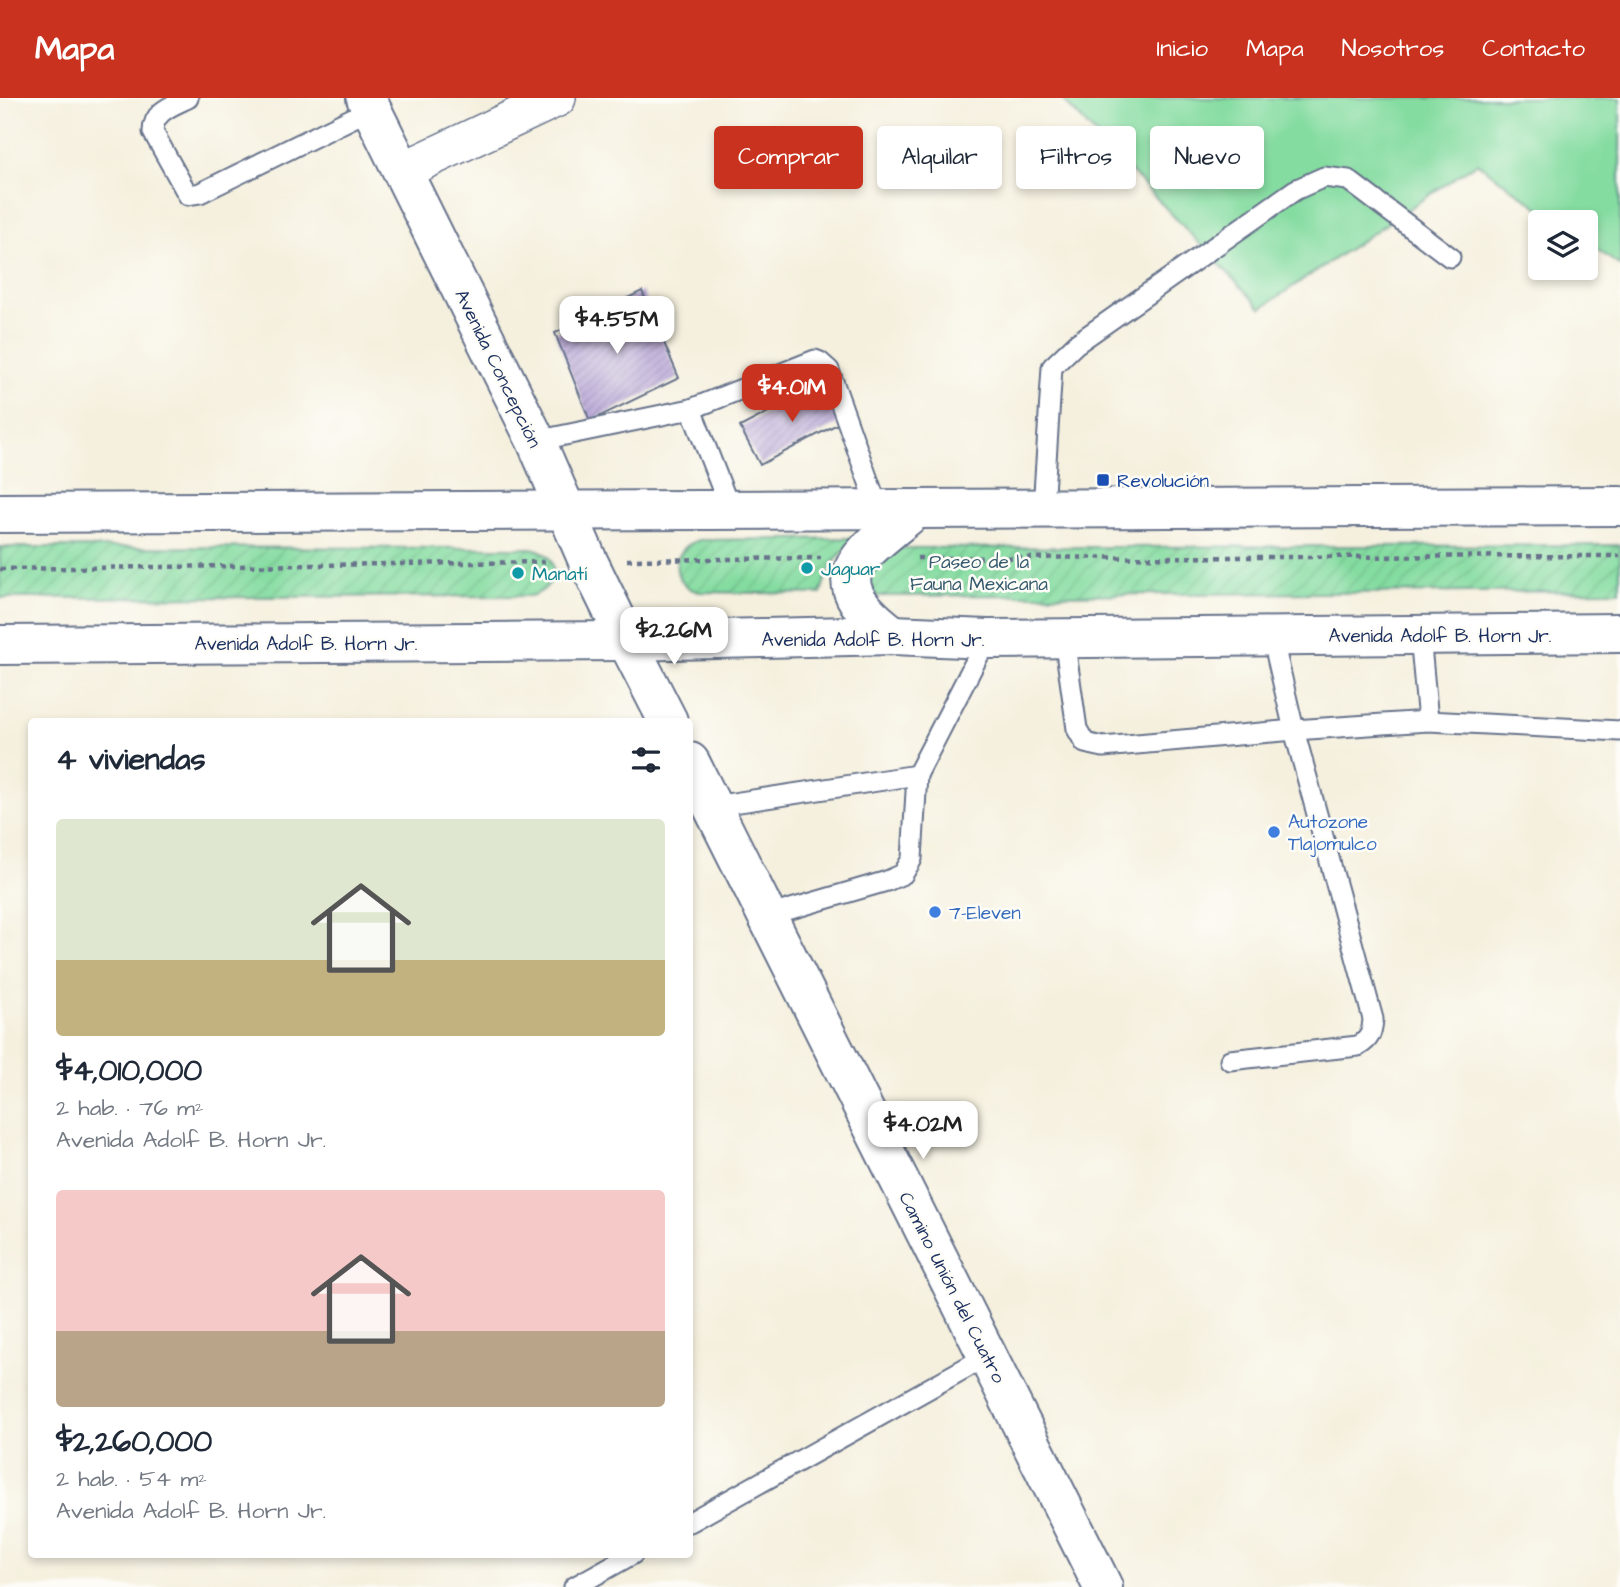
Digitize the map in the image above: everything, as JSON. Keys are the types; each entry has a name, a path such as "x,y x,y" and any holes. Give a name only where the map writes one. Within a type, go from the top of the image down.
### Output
{"main road":[{"name":"Avenida Concepción","path":"368,103 536,441 588,561 627,641"},
{"path":"0,513 1620,506"},
{"path":"892,635 858,605 849,580 852,569 861,558 916,509"},
{"name":"Avenida Adolf B. Horn Jr.","path":"0,645 627,641 892,635 987,639 1620,634"},
{"path":"627,641 666,718"},
{"name":"Camino Unión del Cuatro","path":"693,768 1103,1587"}],"street":[{"path":"402,171 557,98"}],"lane":[{"path":"188,98 164,110 155,120 153,132 188,195 201,193 368,103"},
{"path":"1043,509 1052,367 1076,344 1295,190 1324,177 1348,180 1450,257"},
{"path":"536,441 691,409 808,361 820,362 829,370 877,508"},
{"path":"691,409 730,509"},
{"path":"1420,635 1428,721"},
{"path":"1230,1060 1358,1046 1371,1037 1373,1027 1294,730 1272,636"},
{"path":"1064,638 1077,729 1085,743 1103,747 1428,721 1620,731"},
{"path":"767,916 896,879 903,874 912,859 917,775 987,639"},
{"path":"712,806 917,775"},
{"path":"693,1520 987,1356"},
{"path":"574,1587 626,1558"}],"path":[{"path":"916,558 1620,556"},
{"path":"0,569 662,558 861,558"}],"green space":[{"path":"1061,98 1620,98 1620,266 1598,250 1598,210 1542,210 1477,163 1261,308 1136,177 1136,126 1088,126"},
{"name":"Paseo de la Fauna Mexicana","path":"859,538 834,562 821,594 699,592 682,582 678,574 678,558 683,550 700,540"},
{"name":"Paseo de la Fauna Mexicana","path":"1620,545 1620,591 877,596 866,582 867,571 901,548"},
{"path":"0,547 530,548 548,556 553,571 547,586 530,596 0,598"}],"building":[{"path":"642,291 679,378 590,421 555,333"},
{"path":"825,382 845,420 760,465 740,427"}],"place":[{"name":"Revolución","path":"1103,480"},
{"name":"Jaguar","path":"807,568"},
{"name":"Manatí","path":"518,573"},
{"name":"Autozone Tlajomulco","path":"1274,832"},
{"name":"7-Eleven","path":"935,912"}]}
